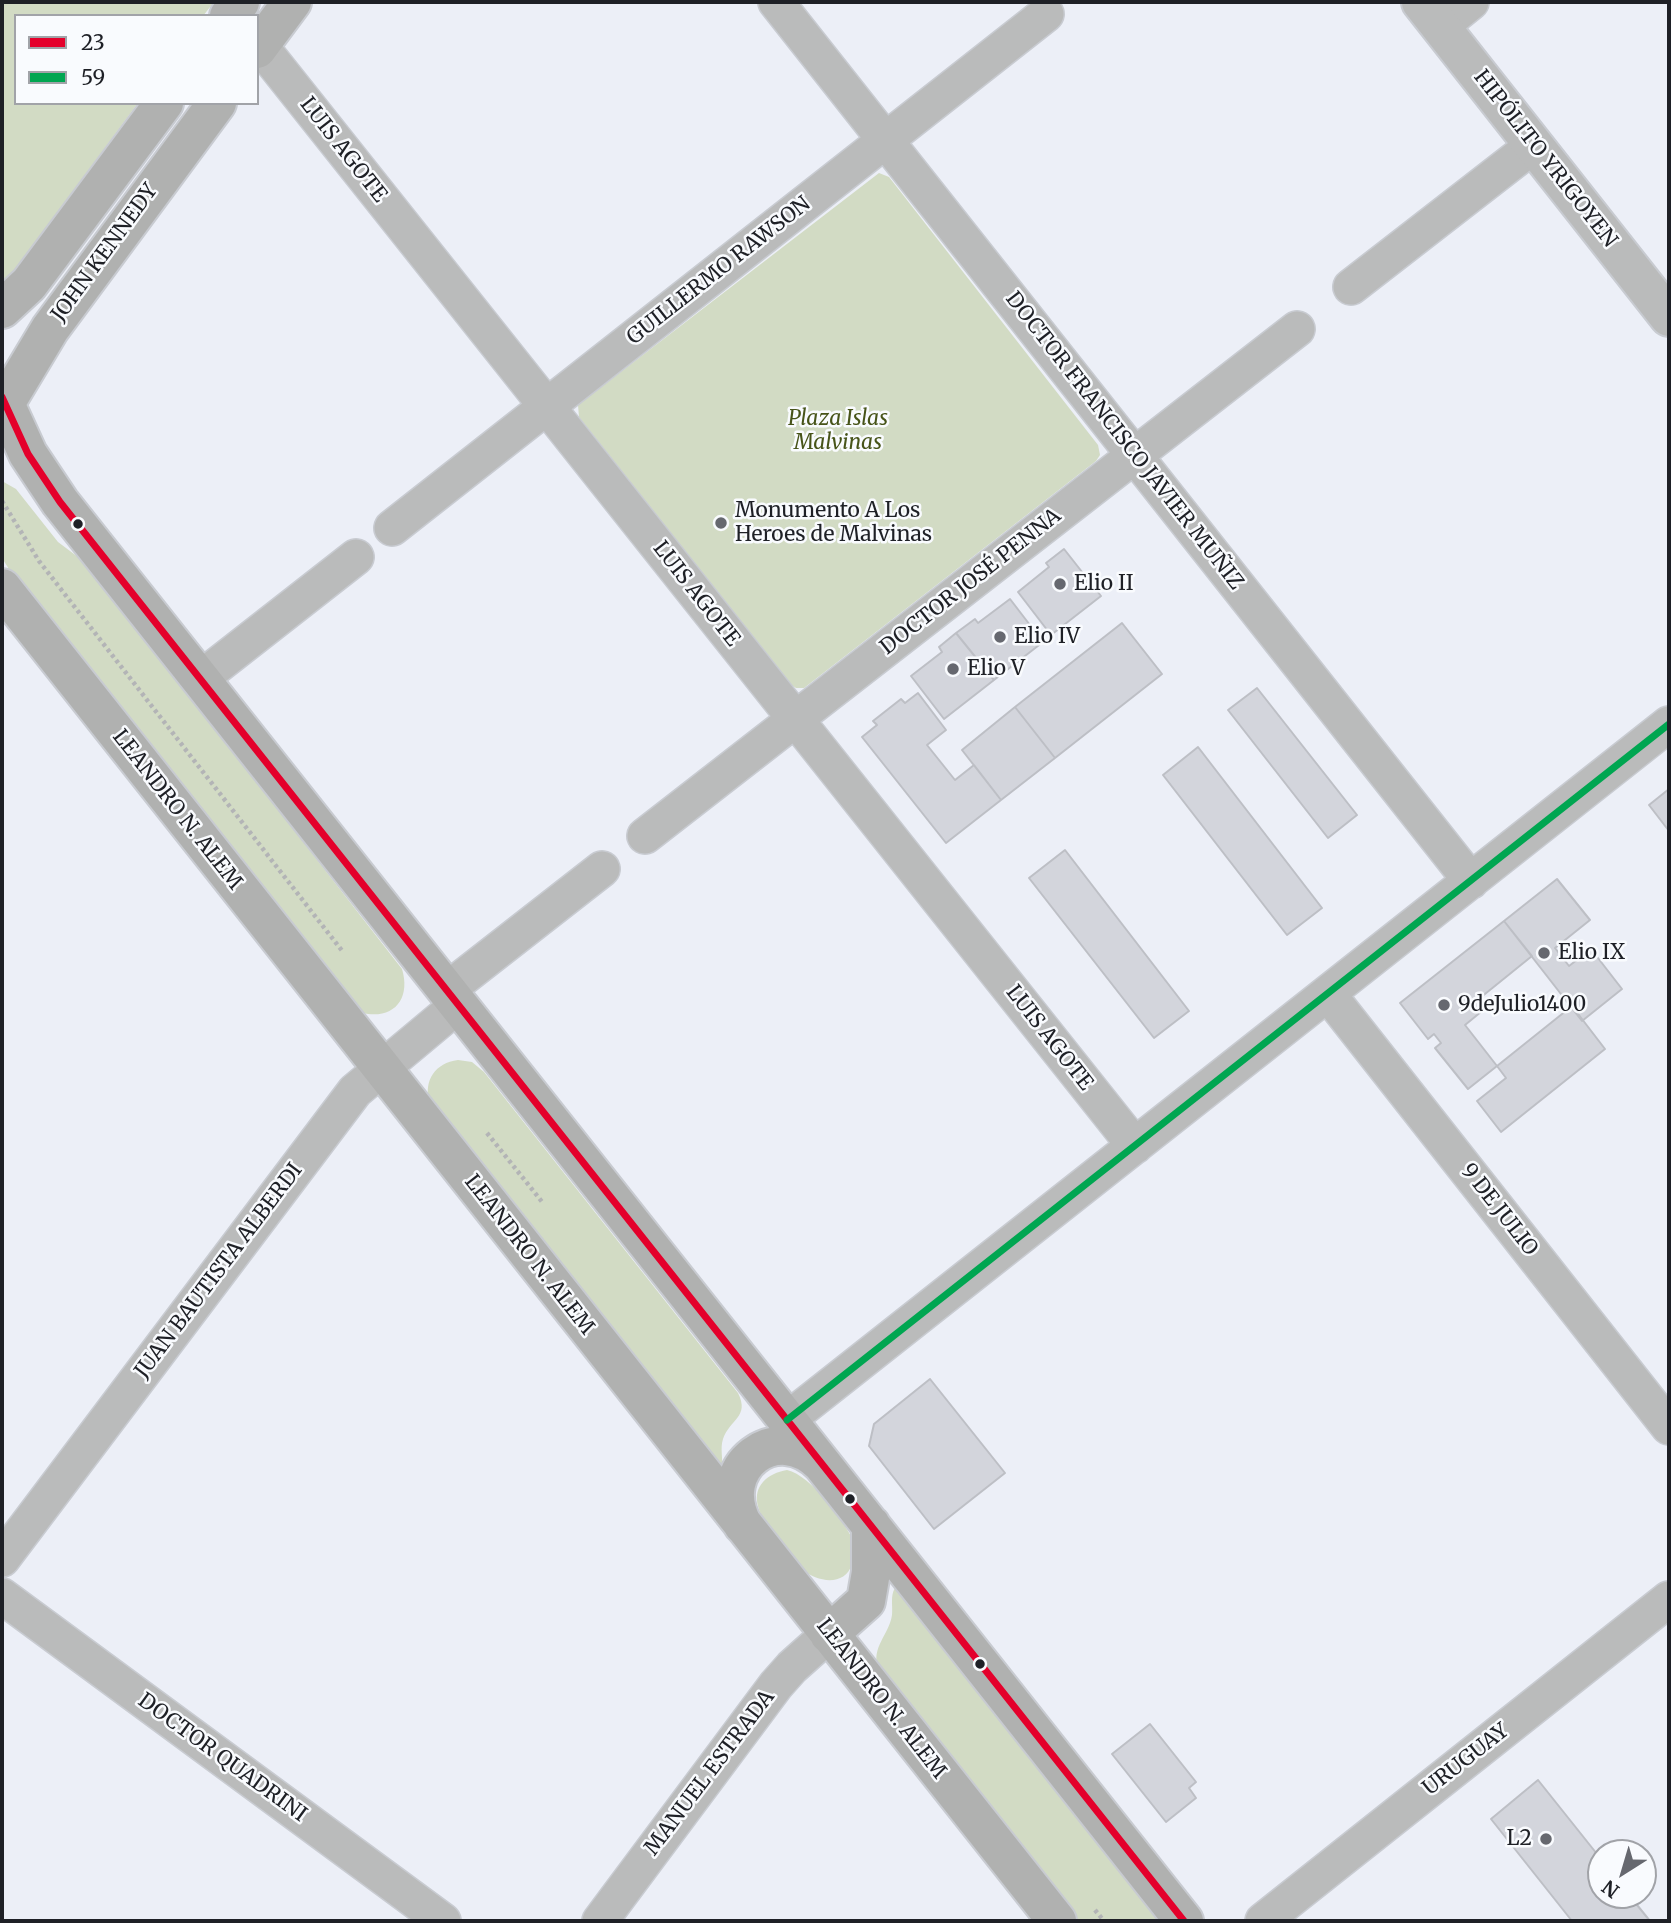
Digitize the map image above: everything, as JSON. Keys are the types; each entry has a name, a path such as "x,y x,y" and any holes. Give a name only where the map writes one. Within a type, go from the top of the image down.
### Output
{"main road":[{"path":"259,44 292,2"},
{"name":"JOHN KENNEDY","path":"2,309 29,284 163,105"},
{"name":"JOHN KENNEDY","path":"3,403 50,329 216,105"},
{"path":"3,403 28,454 49,486 1184,1921"},
{"name":"LEANDRO N. ALEM","path":"2,588 1057,1921"},
{"path":"744,1527 736,1513 734,1489 743,1467 753,1456 775,1447 790,1446 812,1455 823,1466"},
{"path":"830,1634 866,1601 871,1572 871,1525"}],"street":[{"name":"DOCTOR FRANCISCO JAVIER MUÑIZ","path":"776,2 1471,881"},
{"path":"1430,14 1471,2"},
{"name":"GUILLERMO RAWSON","path":"392,528 1046,14"},
{"name":"HIPÓLITO YRIGOYEN","path":"1430,14 1669,317"},
{"name":"LUIS AGOTE","path":"259,46 1135,1146"},
{"path":"1351,287 1534,145"},
{"name":"DOCTOR JOSÉ PENNA","path":"645,836 1297,329"},
{"path":"200,679 356,556"},
{"path":"787,1420 1669,724"},
{"path":"452,997 603,869"},
{"name":"9 DE JULIO","path":"1328,994 1669,1427"},
{"name":"JUAN BAUTISTA ALBERDI","path":"2,1559 355,1091 452,997"},
{"name":"DOCTOR QUADRINI","path":"2,1595 443,1921"},
{"name":"URUGUAY","path":"1263,1921 1669,1599"},
{"name":"MANUEL ESTRADA","path":"600,1921 776,1685 830,1634"}],"path":[{"path":"2,501 40,561 334,937 348,960"}],"green space":[{"path":"2,2 214,2 205,14 14,14 14,105 137,105 2,287"},
{"name":"Plaza Islas Malvinas","path":"879,173 889,177 1098,445 1100,455 1096,461 804,688 796,688 790,684 579,417 578,405"},
{"path":"2,481 16,489 58,542 86,563 402,969 402,998 391,1010 383,1013 362,1013 19,585 2,558"},
{"path":"458,1060 472,1062 484,1072 738,1393 742,1408 723,1439 722,1467 429,1102 428,1087 433,1074 443,1065"},
{"path":"787,1470 797,1474 816,1489 834,1510 854,1541 852,1564 843,1576 837,1579 823,1579 803,1570 762,1516 757,1504 758,1492 763,1482 774,1474"},
{"path":"895,1588 931,1630 1158,1921 1078,1921 878,1668 877,1654 892,1615"}],"building":[{"name":"Elio II","path":"1064,549 1101,596 1051,635 1018,592 1049,567 1046,563"},
{"name":"Elio IV","path":"1010,599 1043,642 994,680 956,633 975,619 978,623"},
{"path":"1122,623 1162,674 1055,758 1015,707"},
{"name":"Elio V","path":"956,633 994,680 944,719 911,676 942,652 939,647"},
{"path":"1257,688 1357,815 1328,838 1228,710"},
{"path":"918,693 946,730 927,745 955,780 974,765 1001,800 946,843 862,737 877,725 873,721 901,699 905,703"},
{"path":"1015,707 1055,758 1001,800 962,750"},
{"path":"1198,747 1322,908 1287,935 1163,775"},
{"path":"1669,789 1669,831 1649,805"},
{"path":"1065,850 1189,1011 1154,1038 1029,878"},
{"name":"Elio IX","path":"1557,879 1590,920 1555,948 1569,966 1591,949 1622,989 1582,1021 1504,921"},
{"name":"9deJulio1400","path":"1504,921 1532,956 1480,998 1487,1007 1465,1025 1497,1066 1468,1089 1435,1048 1441,1043 1434,1034 1428,1039 1400,1003"},
{"path":"1572,1006 1605,1049 1501,1132 1477,1101 1506,1078 1497,1066"},
{"path":"930,1379 1005,1473 934,1529 869,1446 874,1424"},
{"path":"1150,1724 1196,1782 1189,1788 1196,1798 1166,1822 1112,1754"},
{"name":"L2","path":"1538,1780 1587,1841 1587,1909 1640,1909 1650,1921 1572,1921 1491,1819"}],"transit line":[{"name":"23","path":"2,397 28,454 60,502 1184,1921"},
{"name":"59","path":"787,1420 1669,724"}],"place":[{"name":"Monumento A Los Heroes de Malvinas","path":"721,523"},
{"name":"Elio II","path":"1060,584"},
{"name":"Elio IV","path":"1000,637"},
{"name":"Elio V","path":"953,669"},
{"name":"Elio IX","path":"1544,953"},
{"name":"9deJulio1400","path":"1444,1005"},
{"name":"L2","path":"1546,1839"}]}
